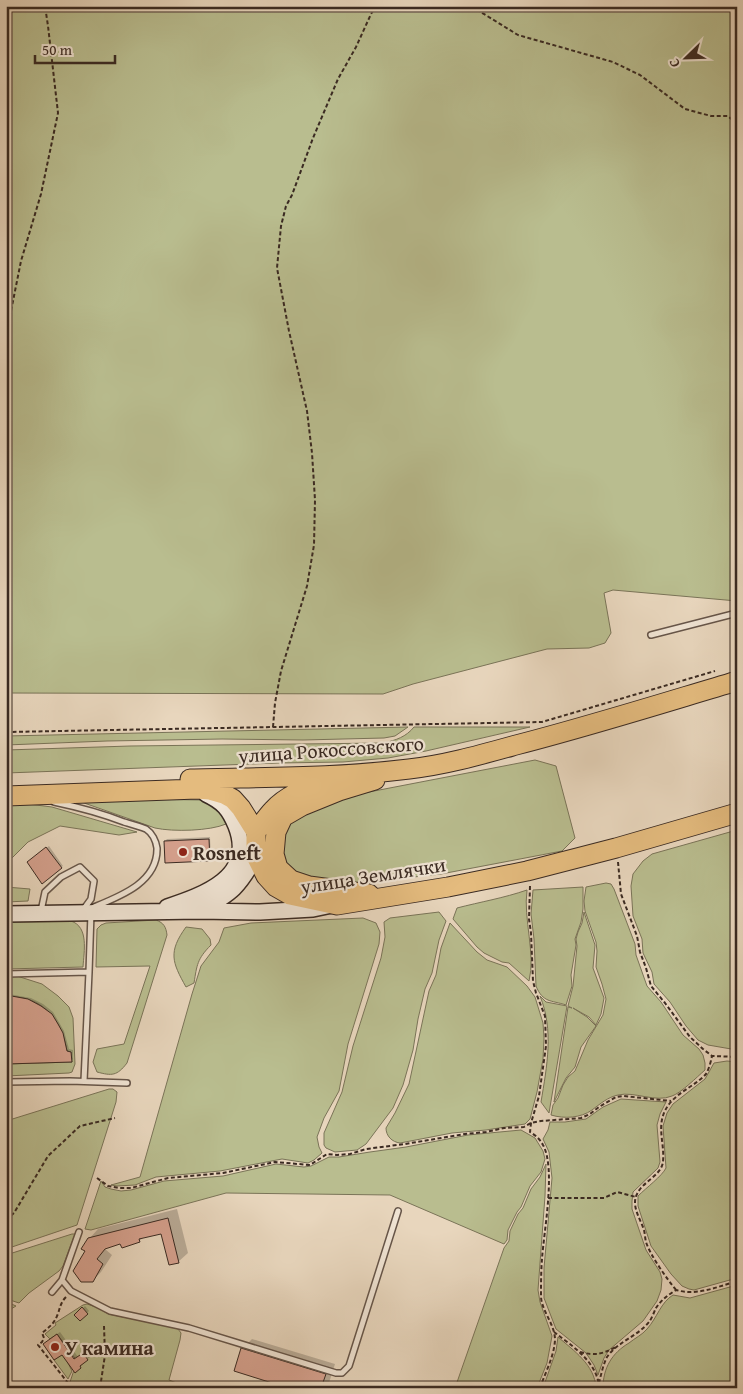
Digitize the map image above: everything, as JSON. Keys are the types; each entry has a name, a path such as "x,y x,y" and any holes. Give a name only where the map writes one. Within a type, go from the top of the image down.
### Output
{"highway":[{"name":"улица Рокоссовского","path":"6,784 340,775 409,769 460,760 576,730 730,681"},
{"path":"383,896 309,886 291,880 278,868 274,854 276,832 283,818 302,806 338,791 409,769"},
{"path":"256,832 273,809 286,799 308,787 340,775"},
{"path":"15,795 197,789 224,794 233,799 249,819 256,832 256,856 266,876 276,886 290,895 337,904"},
{"name":"улица Землячки","path":"337,904 448,887 527,871 616,848 737,813"}],"main road":[{"path":"153,912 211,890 224,881 239,858 240,845 231,814 223,804 197,789"},
{"path":"200,911 234,889 256,856"},
{"name":"улица Землячки","path":"6,914 260,912 314,909 337,904"}],"lane":[{"path":"651,635 737,613"},
{"path":"15,795 98,812 147,830 156,842 155,866 147,876 135,887 115,899 86,912"},
{"path":"40,913 45,892 61,877 80,867 94,881 91,899 86,912 89,972 84,1081"},
{"path":"6,974 89,972"},
{"path":"6,1082 84,1081 127,1083"},
{"path":"62,1280 71,1291 110,1311 189,1328 336,1373 342,1373 349,1366 398,1211"},
{"path":"52,1292 62,1280 79,1232"}],"path":[{"path":"6,336 21,261 41,194 58,113 45,6"},
{"path":"272,727 281,671 306,586 314,545 315,500 307,411 277,268 281,226 286,206 338,79 376,6"},
{"path":"471,6 518,34 613,62 640,76 685,109 711,116 728,116 737,124"},
{"path":"6,732 542,722 730,681"},
{"path":"616,848 621,894 637,936 651,986 666,1003 690,1037 712,1056 737,1057"},
{"path":"527,871 530,885 529,919 533,981 545,1016 546,1046 539,1096 530,1132 538,1137 544,1145 548,1162 549,1178 541,1260 541,1300 553,1328 555,1340 540,1388"},
{"path":"712,1056 707,1073 671,1101 663,1113 661,1126 663,1161 661,1170 643,1184 635,1203 646,1242 666,1277 676,1290 695,1292 737,1281"},
{"path":"97,1178 108,1186 131,1188 168,1178 224,1173 275,1162 310,1165 327,1154 350,1154 465,1134 524,1127 541,1121 581,1118 616,1097 624,1096 671,1101"},
{"path":"6,1220 14,1212 48,1156 80,1126 116,1118"},
{"path":"547,1198 604,1198 617,1192 636,1197"},
{"path":"599,1388 602,1370 608,1356 649,1322 658,1305 666,1296 676,1290"},
{"path":"46,1342 42,1333 51,1326 62,1301 71,1291"},
{"path":"100,1388 105,1355 104,1326"},
{"path":"554,1332 580,1352 590,1363 599,1383"},
{"path":"44,1338 38,1345 72,1388"},
{"path":"580,1352 594,1355 618,1346"},
{"path":"62,1388 68,1383"}],"green space":[{"path":"6,6 737,6 737,601 613,590 604,593 611,633 605,643 589,648 547,649 413,684 383,694 6,693"},
{"path":"408,727 395,736 384,738 107,741 6,745 6,736"},
{"path":"414,727 530,727 426,751 388,758 343,762 6,773 6,750 130,746 384,743 400,738"},
{"path":"535,760 556,766 575,838 562,851 441,874 350,884 295,874 283,862 281,839 291,819 343,797"},
{"path":"70,798 202,800 220,808 227,818 226,824 211,828 171,830 155,828"},
{"path":"20,803 52,807 137,832 119,835 60,826 28,842 9,861 6,873 6,804"},
{"path":"737,830 737,1050 708,1045 698,1040 654,984 652,972 643,953 642,939 633,916 631,886 633,874 643,861 652,854"},
{"path":"606,883 611,884 614,889 635,944 636,955 647,986 661,1002 683,1035 699,1049 703,1055 705,1070 676,1094 666,1098 624,1094 607,1099 583,1115 567,1117 551,1115 553,1105 563,1085 575,1071 588,1040 603,1015 606,999 596,967 596,942 585,911 584,901 586,887"},
{"path":"6,887 30,889 28,901 6,902"},
{"path":"583,887 583,909 575,939 576,945 571,975 572,986 566,1005 545,998 536,986 531,914 533,890"},
{"path":"527,890 526,901 531,959 529,981 509,963 502,962 484,953 453,919 457,908"},
{"path":"439,912 446,921 439,940 432,973 425,989 413,1050 403,1085 393,1108 366,1144 357,1150 335,1152 326,1148 324,1145 324,1133 342,1092 353,1046 381,958 385,937 384,922 390,918"},
{"path":"584,912 595,945 593,968 604,998 601,1014 596,1025 589,1017 573,1008 587,1017 596,1026 581,1047 575,1067 566,1078 554,1102 568,1007 572,1008 568,1006 573,986 576,939"},
{"path":"363,918 376,923 380,932 379,944 348,1044 339,1091 324,1118 317,1137 322,1153 308,1163 282,1159 220,1171 156,1177 135,1185 111,1185 140,1177 201,966 219,942 224,928 251,923"},
{"path":"156,920 164,926 167,935 127,1063 114,1074 97,1072 93,1062 97,1049 124,1044 150,966 96,967 97,929 106,923"},
{"path":"71,921 81,928 83,934 83,967 6,969 6,922"},
{"path":"450,923 487,960 507,967 527,986 535,997 543,1023 544,1038 543,1059 537,1092 530,1119 525,1124 452,1133 400,1143 388,1136 386,1128 409,1084 429,991 436,975 441,948"},
{"path":"186,927 202,929 210,939 211,945 198,962 194,983 186,987 175,964 174,950"},
{"path":"6,976 17,976 42,984 69,1007 73,1018 75,1064 72,1072 6,1076 6,1064 72,1062 71,1052 67,1051 59,1026 49,1012 35,1002 25,998 7,996"},
{"path":"540,996 546,1002 567,1006 549,1113 541,1102 547,1062 548,1035 547,1022"},
{"path":"737,1062 737,1278 694,1290 682,1286 651,1246 638,1206 638,1196 666,1168 663,1126 667,1113 673,1104 705,1079 714,1063"},
{"path":"109,1089 117,1092 116,1102 77,1225 6,1249 6,1121"},
{"path":"621,1099 666,1102 657,1125 660,1162 658,1168 633,1192 632,1201 632,1209 646,1250 660,1272 662,1279 657,1301 643,1321 609,1350 598,1375 586,1353 556,1329 544,1298 544,1268 552,1178 549,1152 543,1139 550,1122 586,1119 603,1107"},
{"path":"521,1130 535,1138 543,1151 545,1159 541,1172 530,1186 508,1230 507,1240 504,1244 390,1195 226,1193 91,1230 85,1229 101,1181 105,1187 111,1189 131,1190 164,1181 223,1176 276,1164 311,1166 329,1157 406,1147 468,1135"},
{"path":"546,1164 538,1290 540,1302 552,1336 547,1363 537,1388 455,1388 504,1248 509,1241 510,1231"},
{"path":"75,1234 63,1266 59,1271 29,1293 19,1303 7,1299 7,1302 16,1306 6,1312 6,1255"},
{"path":"737,1285 737,1388 603,1388 605,1374 613,1356 645,1331 669,1298 673,1295 690,1298"},
{"path":"87,1304 99,1308 108,1314 178,1329 181,1333 180,1340 169,1380 189,1388 75,1388 70,1382 77,1361 57,1334 50,1339 45,1334 56,1325 55,1323"},
{"path":"558,1337 587,1365 592,1372 596,1388 543,1388 556,1351"},
{"path":"66,1351 68,1363 72,1371 68,1379 54,1360"}],"building":[{"path":"209,839 210,861 165,863 164,841"},
{"path":"46,847 62,868 42,884 27,862"},
{"path":"6,995 28,999 52,1014 63,1033 67,1051 71,1052 72,1062 6,1064"},
{"path":"168,1218 179,1263 169,1265 161,1234 139,1239 140,1242 122,1248 120,1244 105,1249 97,1259 103,1264 93,1282 81,1282 73,1271 85,1251 81,1249 88,1238"},
{"path":"82,1307 88,1314 80,1321 74,1315"},
{"path":"57,1334 74,1359 83,1353 88,1360 75,1373 62,1355 54,1360 43,1344"},
{"path":"241,1348 326,1374 321,1388 288,1388 234,1371"}],"place":[{"name":"Rosneft","path":"183,852"},
{"name":"У камина","path":"55,1347"}]}
